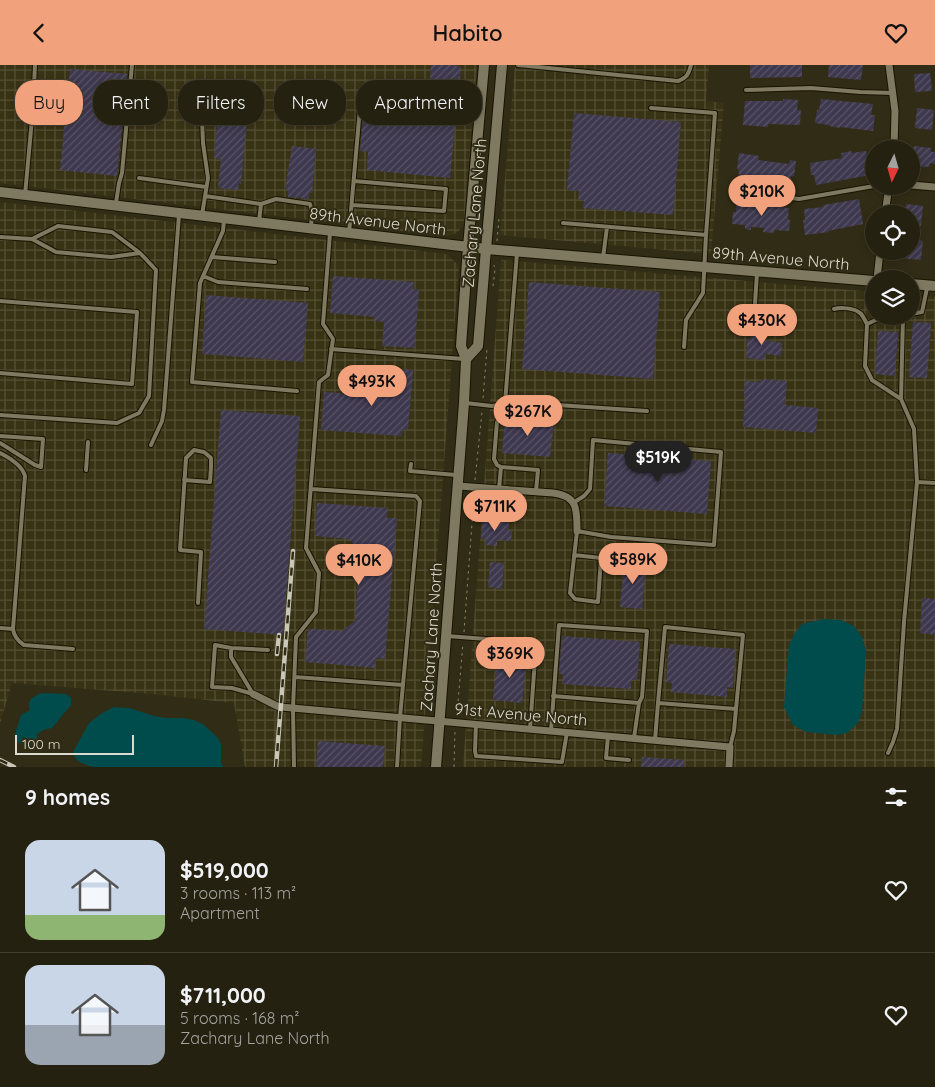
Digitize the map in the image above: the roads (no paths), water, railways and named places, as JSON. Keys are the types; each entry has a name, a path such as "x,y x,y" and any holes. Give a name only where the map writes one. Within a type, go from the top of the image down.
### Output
{"main road":[{"name":"Zachary Lane North","path":"482,86 484,65"},
{"name":"Zachary Lane North","path":"466,359 478,346 502,65"},
{"name":"Zachary Lane North","path":"436,767 464,403 466,359 461,346 479,125"},
{"name":"89th Avenue North","path":"0,192 486,249 865,279"}],"street":[{"path":"889,65 895,111 894,140"},
{"path":"920,186 935,187"},
{"path":"458,486 536,491 567,496 575,507 577,531"},
{"name":"91st Avenue North","path":"253,694 276,706 730,747"},
{"path":"729,767 730,747"}],"lane":[{"path":"25,195 35,65"},
{"path":"116,206 122,173 132,65"},
{"path":"518,65 678,81 687,76 691,65"},
{"path":"746,90 811,88 893,93"},
{"path":"651,108 715,113 703,293 686,320 684,347"},
{"path":"202,125 202,143 208,171 202,215"},
{"path":"349,233 359,125"},
{"path":"139,178 206,187"},
{"path":"352,205 444,211 446,189 354,181"},
{"path":"740,192 799,199 865,188"},
{"path":"205,196 261,204 276,199 310,204 312,211 311,228"},
{"path":"259,222 261,204"},
{"path":"151,445 162,421 164,410 179,213"},
{"path":"224,218 223,231 200,283 192,383 297,391"},
{"path":"563,223 706,235"},
{"path":"0,415 117,423 139,413 149,396 156,270 140,253 112,232 58,227 32,239"},
{"path":"603,258 606,227"},
{"path":"294,767 296,637 316,612 319,573 306,548 319,382 328,375 333,339 323,324 330,231"},
{"path":"0,237 32,239 56,252 111,257 140,253"},
{"path":"505,403 517,252"},
{"path":"212,257 275,262"},
{"path":"757,271 755,304 761,310 774,313 777,317 780,331"},
{"path":"203,276 218,282 307,289"},
{"path":"920,312 922,312 931,286"},
{"path":"0,301 137,312 132,384 0,373"},
{"path":"834,309 839,307 852,309 860,313 865,321"},
{"path":"867,325 864,366 872,380 900,399"},
{"path":"888,753 897,729 904,622 917,481 914,429 900,399 903,325"},
{"path":"331,349 466,359"},
{"path":"464,403 492,406 513,402 647,411"},
{"path":"497,423 494,459 497,465 501,467 538,470 536,491"},
{"path":"0,436 43,439 41,467 34,465 0,443"},
{"path":"573,503 584,496 590,489 593,440 721,452 714,545 611,537 577,531 570,593 575,599 598,602 601,558"},
{"path":"86,470 88,442"},
{"path":"184,480 210,482 211,458 204,452 194,450 186,457 184,480 180,551 202,552 198,603"},
{"path":"0,453 18,465 25,476 14,634 18,641 24,645 73,649"},
{"path":"411,464 410,471 459,475"},
{"path":"499,489 501,467"},
{"path":"917,481 935,483"},
{"path":"311,489 416,496 420,501 397,767"},
{"path":"574,555 619,559"},
{"path":"551,731 559,625 647,631 642,697 639,703 634,738"},
{"path":"656,741 665,627 743,635 734,731 730,747"},
{"path":"0,628 13,629"},
{"path":"447,636 536,645 530,729"},
{"path":"253,694 232,688 212,687 215,645 268,650"},
{"path":"231,648 231,657 253,694"},
{"path":"295,677 403,685"},
{"path":"554,696 639,703"},
{"path":"658,703 736,709"},
{"path":"476,724 476,755 562,762 567,732"},
{"path":"608,736 606,758 629,760"}],"water":[{"path":"823,619 841,620 854,626 862,637 866,651 862,711 858,723 847,733 837,735 806,732 793,725 784,707 789,645 802,624"},
{"path":"42,693 66,694 71,698 71,705 52,728 37,734 37,740 30,747 17,742 15,734 21,715 30,710 30,701"},
{"path":"114,707 129,708 166,718 194,720 204,725 218,738 221,744 221,762 223,767 92,767 80,762 76,759 73,752 89,723"}],"railway":[{"path":"276,767 293,551"},
{"path":"277,654 279,635"},
{"path":"0,760 14,767"}]}
